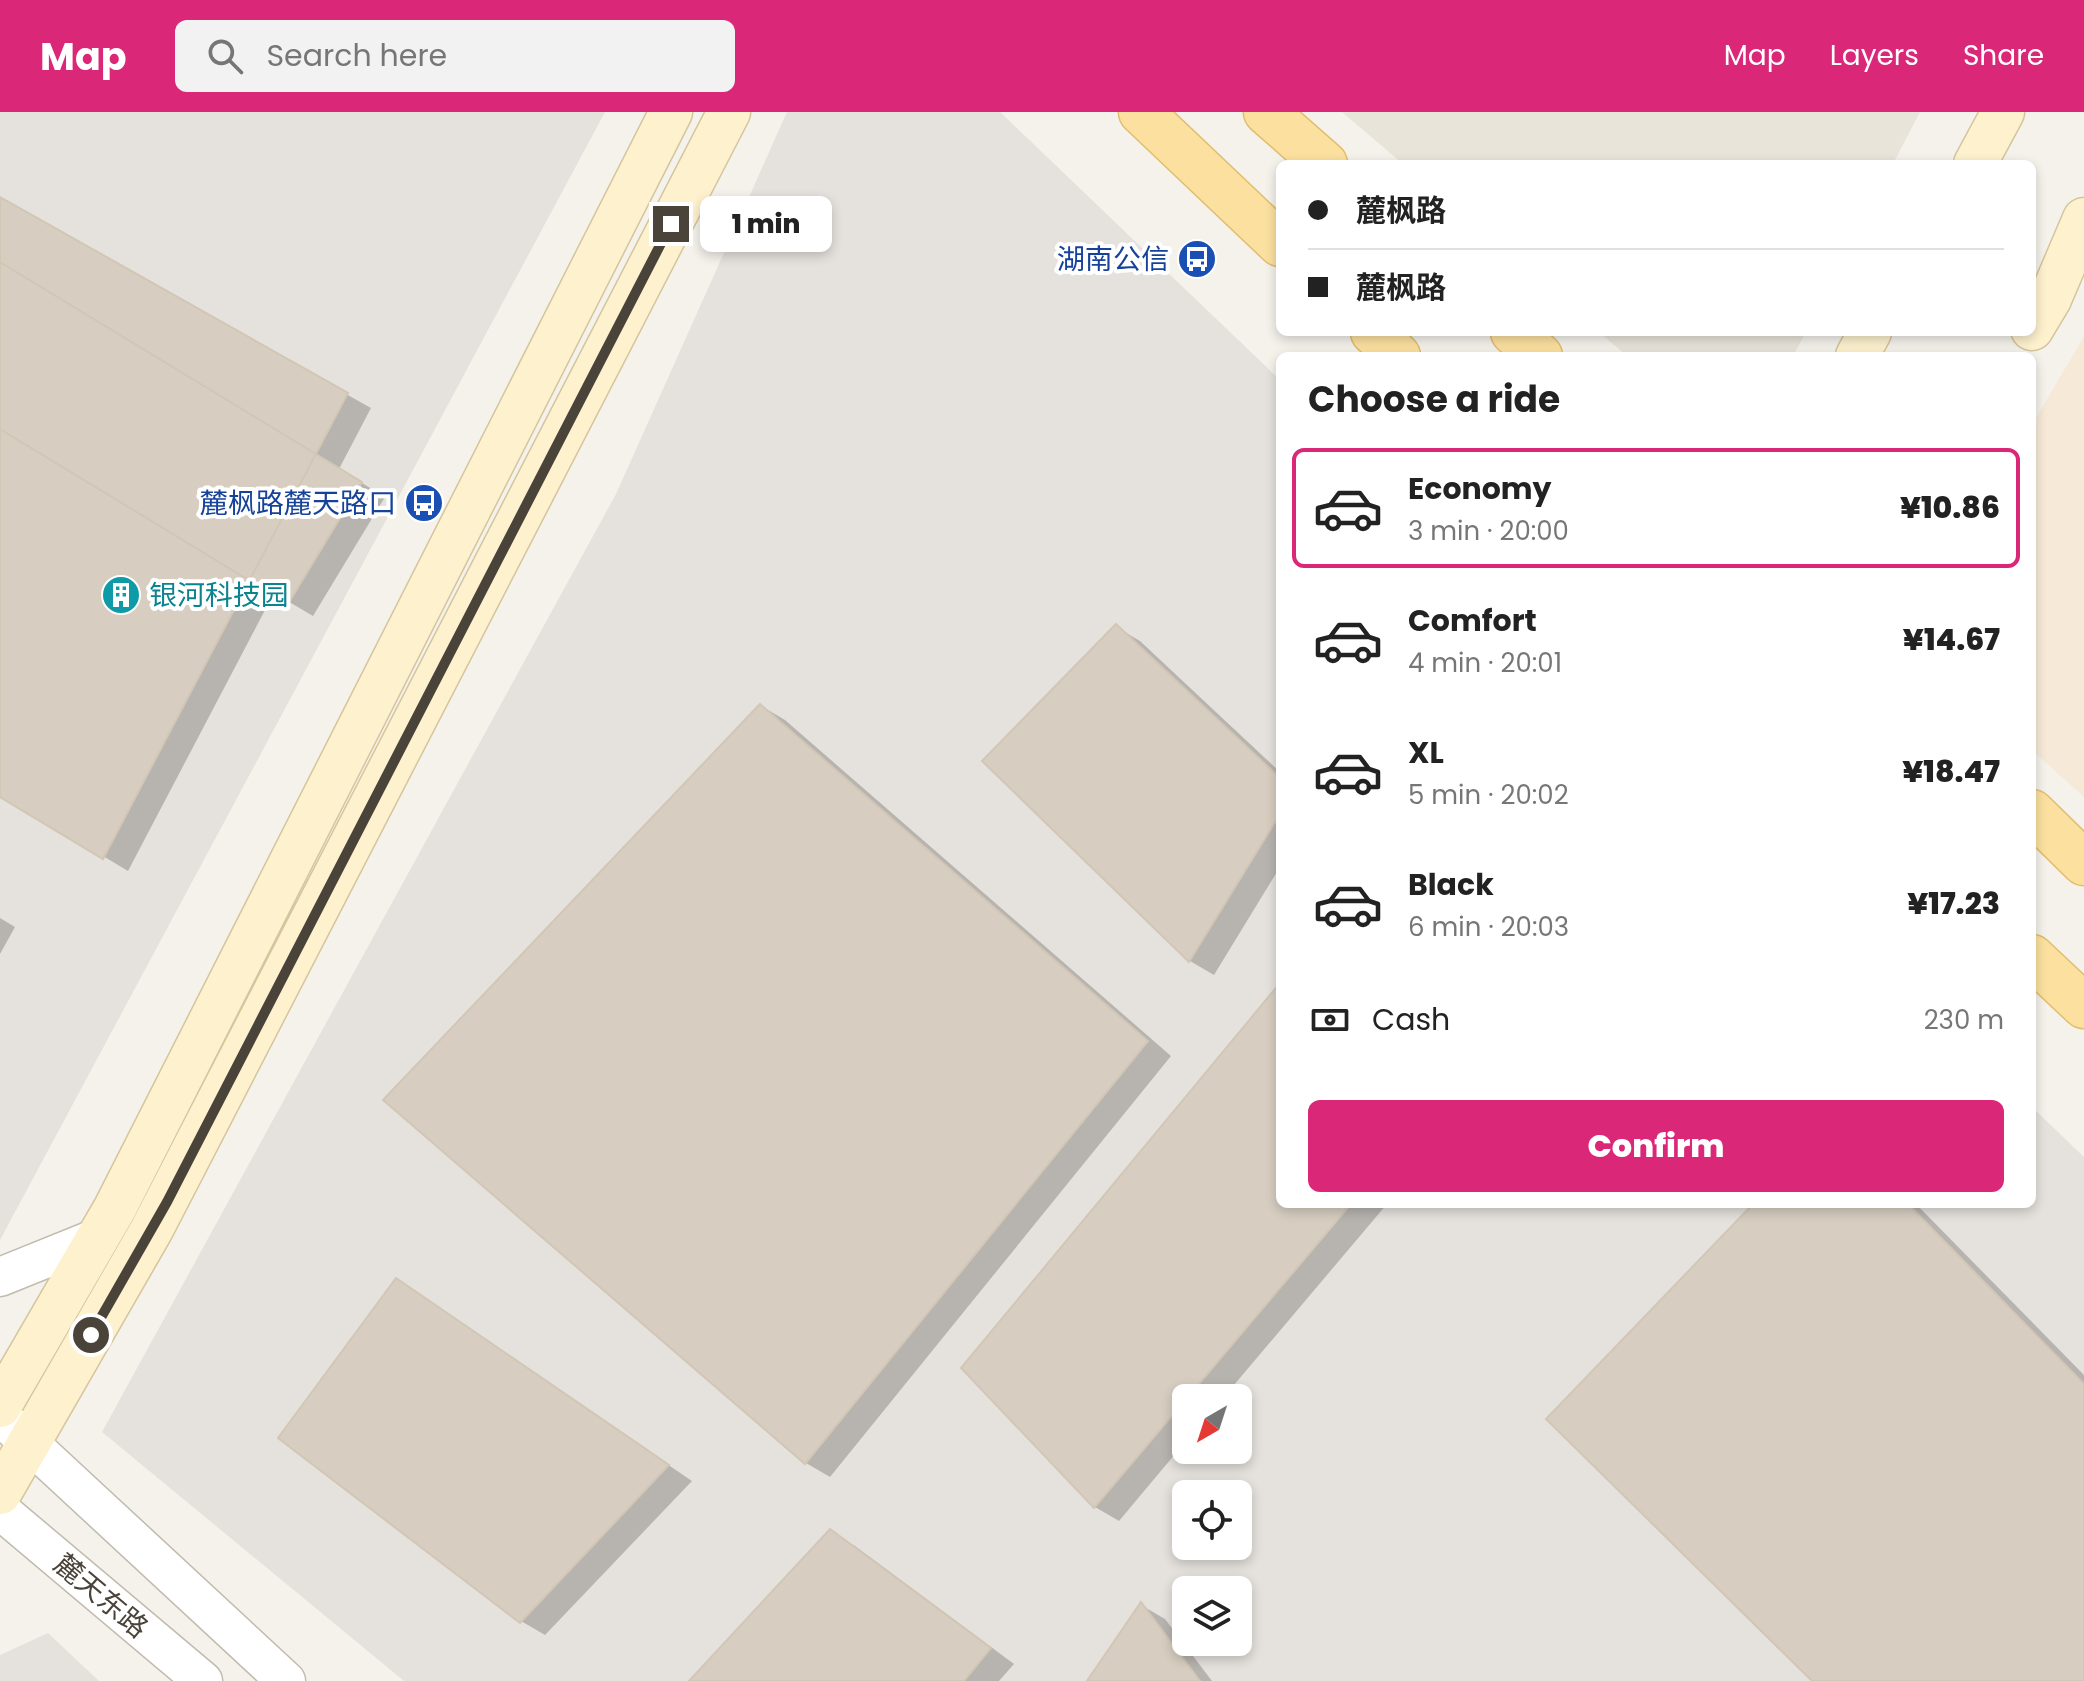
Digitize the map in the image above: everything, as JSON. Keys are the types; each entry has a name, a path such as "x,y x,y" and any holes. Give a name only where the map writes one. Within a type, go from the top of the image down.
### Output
{"main road":[{"path":"0,1406 99,1237 671,112"},
{"path":"0,1493 15,1428 152,1229 729,112"},
{"path":"1141,112 1276,240"},
{"path":"1266,112 1320,160"},
{"path":"1977,160 2003,112"},
{"path":"2036,323 2050,299 2084,219"},
{"path":"1377,336 1394,352"},
{"path":"1518,336 1536,352"},
{"path":"2036,816 2084,863"},
{"path":"2036,961 2084,1006"}],"street":[{"path":"0,1277 99,1237"},
{"path":"15,1428 286,1681"},
{"name":"麓天东路","path":"0,1510 203,1681"}],"shaded area":[{"name":"银河科技园","path":"0,112 605,112 0,1240"},
{"path":"787,112 1000,112 1276,376 1276,1208 2036,1208 2036,1111 2084,1157 2084,1681 404,1681 102,1432 616,494"},
{"path":"1342,112 1920,112 1895,160 1398,160"},
{"path":"1604,336 1804,336 1795,352 1622,352"},
{"path":"2084,336 2084,797 2036,754 2036,418"},
{"path":"48,1633 99,1681 0,1681 0,1655"}],"building":[{"name":"银河科技园","path":"0,197 348,393 103,859 0,797"},
{"path":"0,262 362,482 288,604 0,429"},
{"path":"1116,624 1276,774 1276,821 1189,962 982,761"},
{"path":"760,704 1148,1041 805,1464 383,1100"},
{"path":"1276,988 1276,1208 1348,1208 1199,1384 1172,1384 1172,1416 1094,1508 961,1368"},
{"path":"1749,1208 1912,1208 2084,1384 2084,1681 1812,1681 1546,1419"},
{"path":"396,1278 669,1465 520,1623 278,1438"},
{"path":"830,1529 991,1648 964,1681 689,1681"},
{"path":"1141,1602 1172,1644 1172,1656 1181,1656 1200,1681 1087,1681"}],"place":[{"name":"湖南公信","path":"1197,259"},
{"name":"麓枫路麓天路口","path":"424,503"},
{"name":"银河科技园","path":"121,595"}],"route":[{"path":"91,1335 167,1202 671,224"}]}
